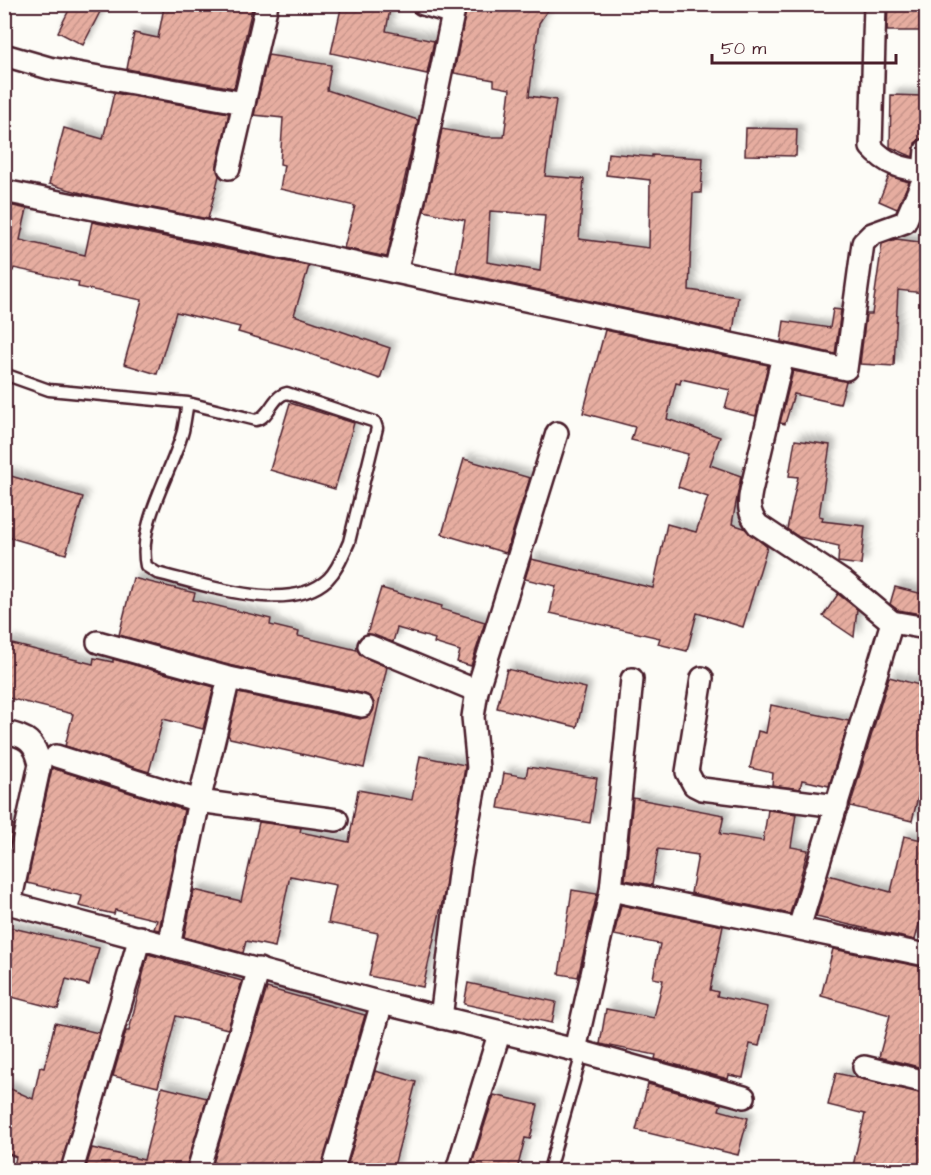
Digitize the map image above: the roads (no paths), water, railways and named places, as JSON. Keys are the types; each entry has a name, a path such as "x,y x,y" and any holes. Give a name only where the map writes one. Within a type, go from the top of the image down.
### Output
{"street":[{"path":"229,168 267,4"},
{"path":"396,272 417,187 454,9 423,4"},
{"path":"4,190 846,369 863,243 872,234 904,222 923,181 925,160 902,169 880,156 871,147 875,4"},
{"path":"4,55 49,68 244,103"},
{"path":"783,356 748,503 751,516 758,525 844,582 892,622 927,628"},
{"path":"441,1018 460,866 478,768 473,717 477,691 494,644 557,433"},
{"path":"799,928 892,622"},
{"path":"98,642 229,678 362,706"},
{"path":"369,646 477,691"},
{"path":"169,946 199,801 229,678"},
{"path":"702,678 687,772 694,785 702,789 837,806"},
{"path":"578,1052 611,890 632,679"},
{"path":"4,732 28,739 36,748 40,764 7,902 382,1004 578,1052 744,1097"},
{"path":"56,756 199,801 337,820"},
{"path":"611,890 927,955"},
{"path":"72,1170 140,937"},
{"path":"198,1170 259,969"},
{"path":"333,1170 382,1004"},
{"path":"457,1170 499,1034"},
{"path":"864,1067 927,1082"}],"lane":[{"path":"4,374 49,390 188,403 256,420 264,418 277,398 287,393 371,418 377,428 349,542 341,560 328,579 315,588 294,595 267,598 157,573 146,566 143,551 147,531 183,431 188,403"},
{"path":"549,1170 578,1052"}]}
